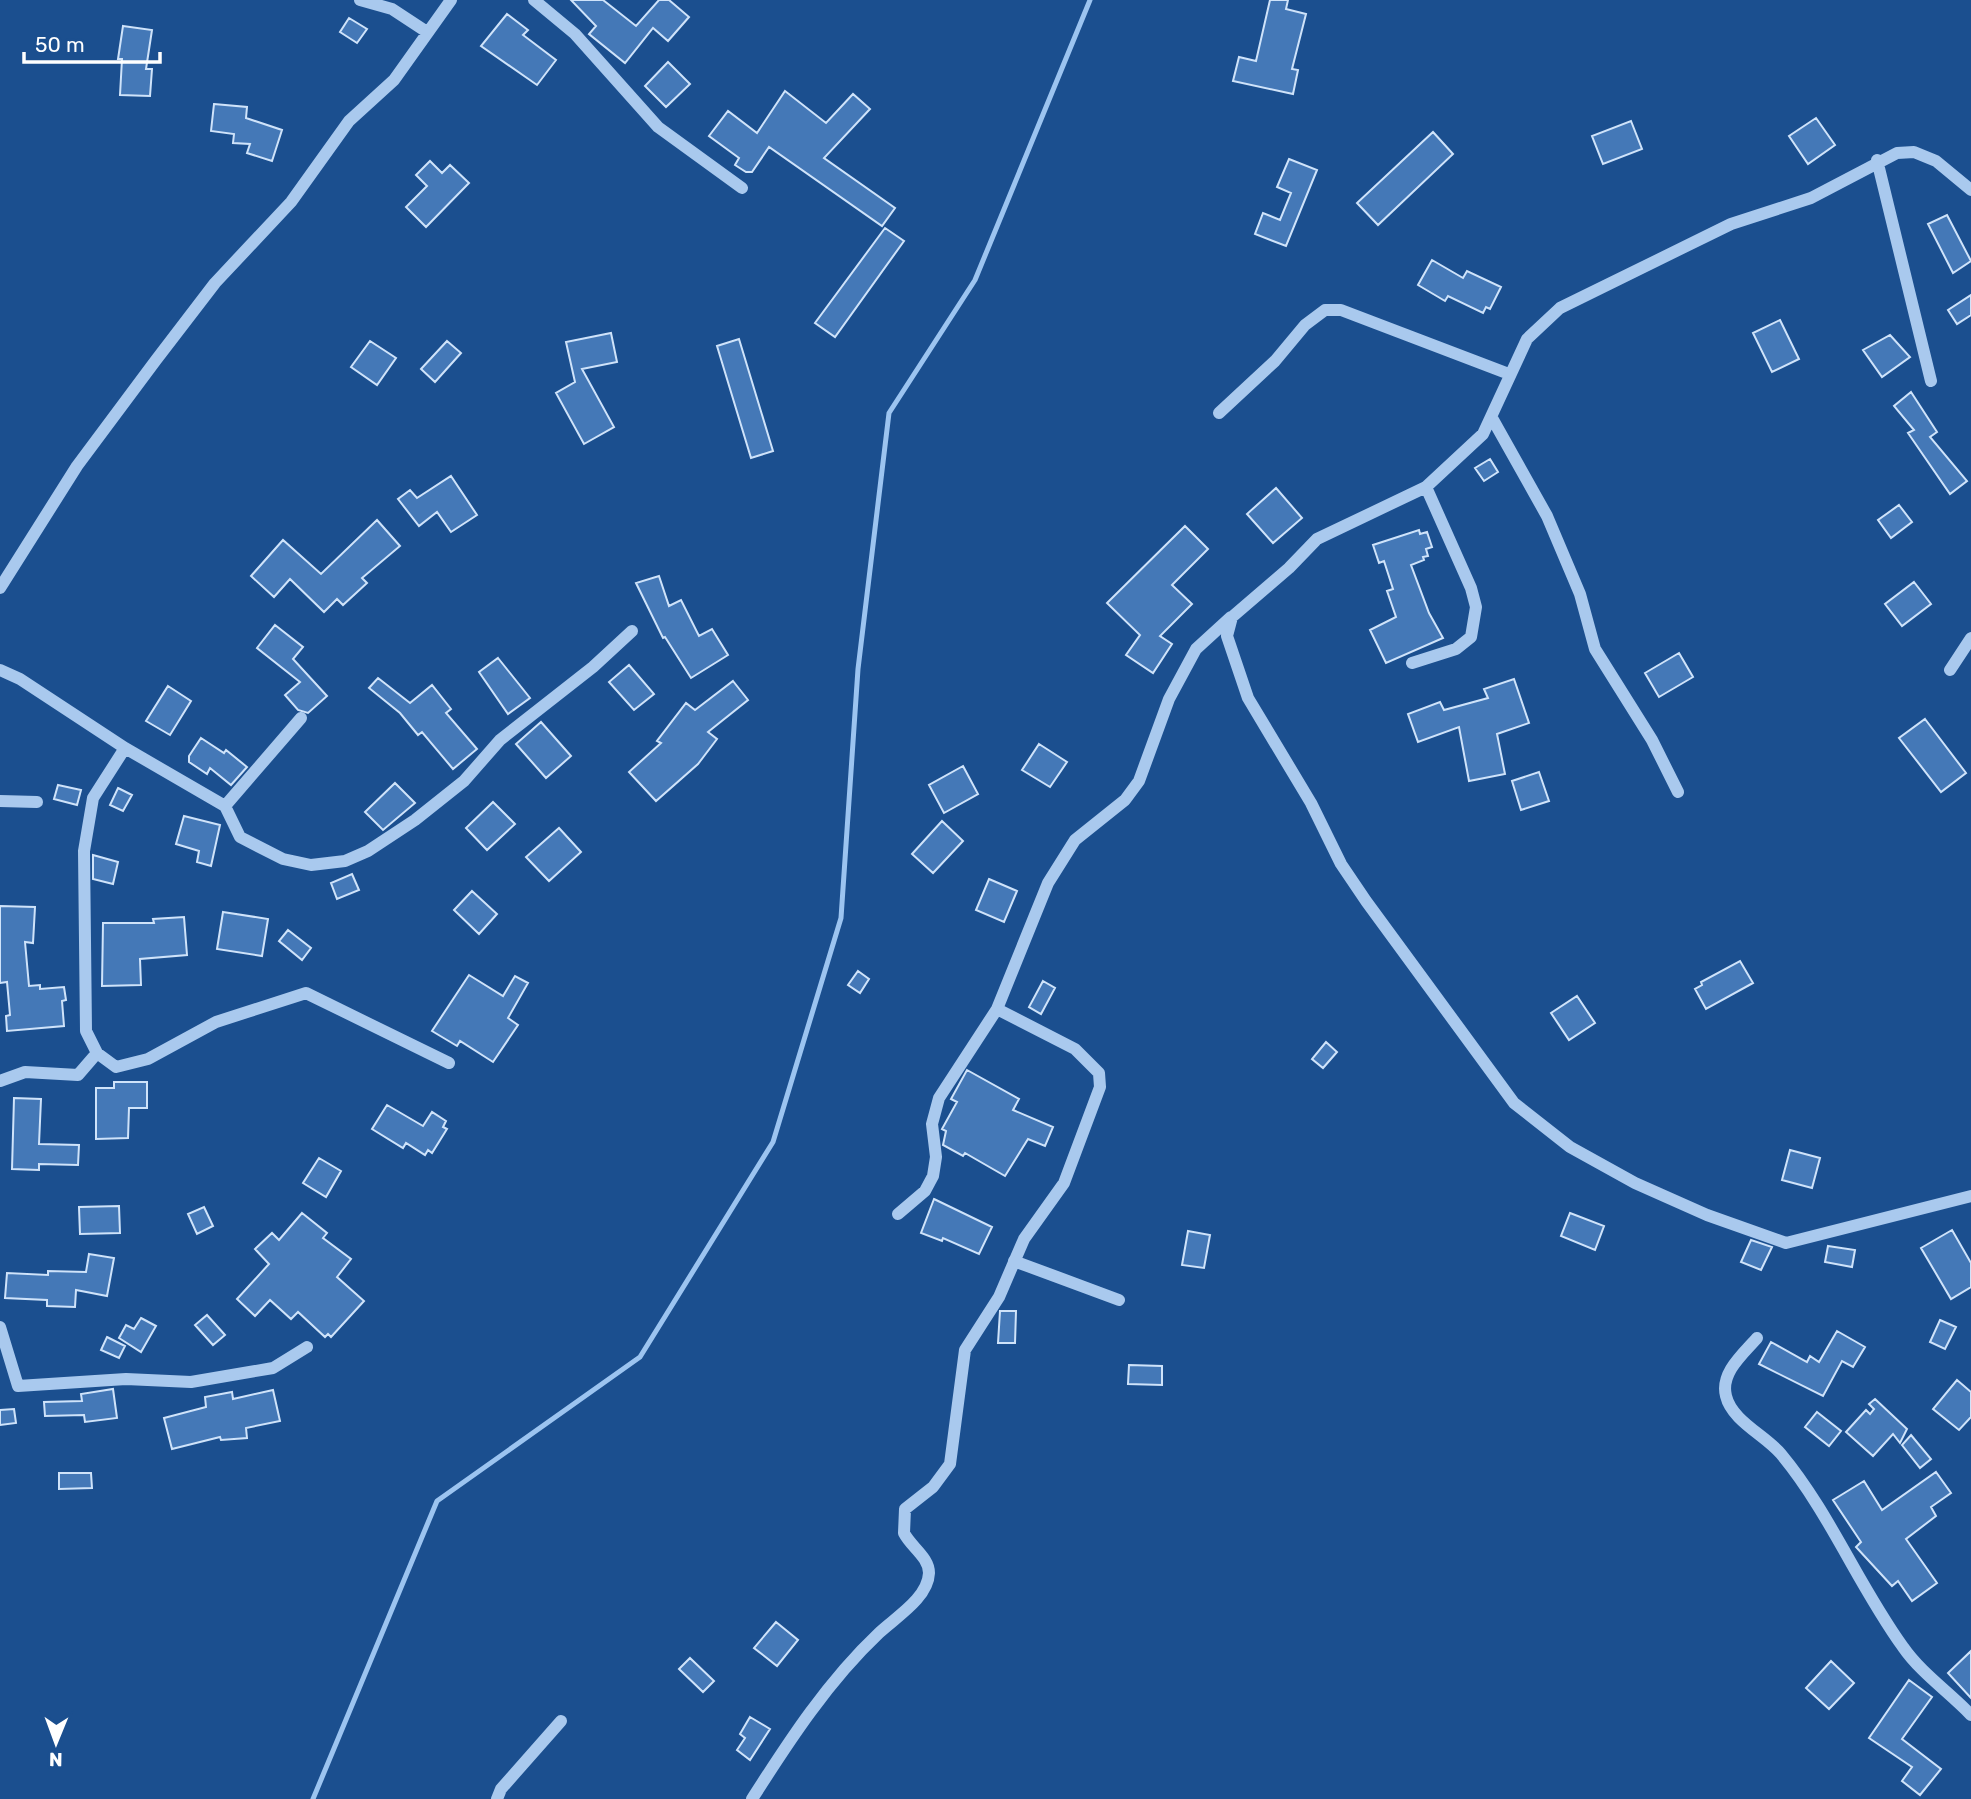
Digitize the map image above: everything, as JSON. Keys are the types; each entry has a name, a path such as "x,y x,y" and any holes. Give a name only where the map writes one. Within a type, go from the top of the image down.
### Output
{"street":[{"path":"360,0 392,9 427,32"},
{"path":"0,589 77,466 164,349 215,283 291,202 349,121 394,80 451,0"},
{"path":"534,0 575,34 658,127 742,188"},
{"path":"898,1214 925,1191 933,1176 936,1157 932,1124 939,1098 997,1009 1048,883 1075,840 1125,800 1139,781 1169,699 1196,649 1289,568 1317,539 1426,486 1483,434 1527,339 1560,308 1731,224 1811,198 1878,160 1897,153 1914,152 1936,160 1971,190"},
{"path":"1878,160 1931,382"},
{"path":"1219,413 1275,361 1305,325 1325,310 1341,310 1509,373"},
{"path":"1492,418 1547,516 1580,594 1595,649 1652,740 1678,792"},
{"path":"1412,663 1456,649 1471,637 1476,607 1426,486"},
{"path":"1232,617 1227,636 1248,698 1311,803 1341,864 1514,1102 1570,1147 1635,1183 1707,1215 1786,1243 1971,1196"},
{"path":"0,670 20,678 125,748 225,806 240,838 283,859 311,865 345,861 415,820 464,781 500,740 574,683 632,631"},
{"path":"1950,670 1971,638"},
{"path":"225,806 301,718"},
{"path":"125,748 93,799 84,851 86,1031 97,1053 116,1067 148,1059 216,1022 306,993 449,1063"},
{"path":"0,801 37,802"},
{"path":"752,1799 824,1695 867,1644 924,1591 929,1574 928,1562 904,1533 905,1509 933,1487 950,1464 965,1350 999,1297 1024,1239 1064,1184 1100,1087 1099,1073 1075,1049 997,1009"},
{"path":"0,1081 24,1072 78,1075 97,1053"},
{"path":"1014,1261 1119,1300"},
{"path":"0,1327 18,1386 126,1378 191,1381 273,1368 307,1347"},
{"path":"1757,1338 1735,1362 1726,1379 1726,1396 1733,1410 1779,1451 1808,1488 1903,1649 1971,1715"},
{"path":"497,1799 501,1789 561,1721"}],"building":[{"path":"571,0 603,0 636,26 659,0 669,0 689,17 668,41 653,28 625,63 589,34 596,26"},
{"path":"1270,0 1288,0 1286,9 1306,14 1292,69 1298,70 1293,94 1233,81 1239,57 1256,61"},
{"path":"507,14 528,30 523,35 556,60 537,85 481,46"},
{"path":"349,18 367,29 357,43 340,32"},
{"path":"123,26 152,30 146,69 152,69 150,96 120,95 122,59 118,59"},
{"path":"668,62 690,84 666,107 645,86"},
{"path":"785,91 826,123 853,94 870,109 824,158 895,208 882,226 769,147 752,172 746,172 735,165 739,158 709,136 728,111 757,133"},
{"path":"214,104 247,107 246,118 282,130 272,161 247,153 250,144 233,143 234,134 211,131"},
{"path":"1816,118 1835,145 1808,164 1789,136"},
{"path":"1631,121 1642,149 1603,164 1592,136"},
{"path":"1433,132 1453,154 1378,225 1357,203"},
{"path":"1289,159 1317,170 1286,246 1255,234 1263,213 1280,220 1291,193 1277,187"},
{"path":"430,161 442,173 450,165 469,183 426,227 406,207 427,186 416,175"},
{"path":"1947,215 1971,261 1953,273 1928,224"},
{"path":"885,228 904,241 835,337 815,323"},
{"path":"1432,260 1463,278 1467,271 1501,287 1490,309 1486,307 1483,313 1448,296 1445,301 1418,285"},
{"path":"1971,295 1971,315 1957,324 1948,310"},
{"path":"1780,320 1799,359 1772,372 1753,333"},
{"path":"611,333 617,362 582,369 614,427 584,444 556,393 575,382 566,342"},
{"path":"1890,335 1910,357 1882,377 1863,350"},
{"path":"739,339 773,451 751,458 717,346"},
{"path":"370,341 396,358 377,385 351,367"},
{"path":"447,341 461,353 435,382 421,369"},
{"path":"1911,392 1937,432 1930,437 1967,481 1950,494 1908,433 1914,430 1894,406"},
{"path":"1490,459 1498,472 1484,481 1475,468"},
{"path":"451,476 477,515 451,532 437,512 419,526 398,499 410,490 417,498"},
{"path":"1276,488 1302,518 1273,543 1247,514"},
{"path":"1899,505 1912,522 1891,538 1878,520"},
{"path":"377,520 400,546 362,578 367,583 343,605 337,599 324,612 290,579 274,597 251,576 283,540 321,574"},
{"path":"1185,526 1208,549 1172,585 1192,604 1160,636 1172,644 1153,673 1126,655 1140,635 1107,603"},
{"path":"1419,530 1420,534 1427,532 1432,547 1426,549 1428,556 1423,557 1424,560 1411,565 1429,613 1443,638 1386,663 1370,630 1396,617 1387,591 1393,589 1384,561 1379,563 1373,545"},
{"path":"659,576 669,606 681,600 699,636 712,629 728,655 691,678 665,637 663,638 636,583"},
{"path":"1914,582 1931,604 1902,626 1885,604"},
{"path":"275,625 303,647 293,659 327,696 308,713 298,710 285,695 300,682 257,648"},
{"path":"1679,653 1693,677 1659,697 1645,673"},
{"path":"498,658 530,698 508,714 479,672"},
{"path":"629,665 654,694 634,710 609,682"},
{"path":"378,678 410,703 432,685 451,709 446,713 477,749 453,769 422,732 418,735 400,713 369,688"},
{"path":"1514,679 1529,723 1497,734 1505,774 1469,781 1459,727 1418,742 1408,714 1440,702 1444,710 1488,698 1484,689"},
{"path":"733,681 748,700 708,732 717,739 698,764 656,801 629,772 661,743 657,741 686,703 695,710"},
{"path":"168,686 191,701 170,735 146,721"},
{"path":"1925,719 1966,773 1941,792 1899,738"},
{"path":"541,722 571,756 546,778 516,744"},
{"path":"201,738 224,753 226,750 247,767 231,785 210,768 207,774 189,762 189,756"},
{"path":"1039,744 1067,762 1050,787 1022,770"},
{"path":"963,766 978,794 944,813 929,785"},
{"path":"1539,772 1549,801 1521,810 1512,781"},
{"path":"395,783 415,803 383,830 365,812"},
{"path":"58,785 81,790 77,805 54,799"},
{"path":"118,788 132,795 123,811 110,805"},
{"path":"493,802 515,824 487,850 466,828"},
{"path":"184,816 220,825 211,866 197,862 199,851 176,844"},
{"path":"942,821 963,841 933,873 912,854"},
{"path":"559,828 581,852 549,881 526,857"},
{"path":"93,855 118,862 113,884 93,879"},
{"path":"352,874 359,890 337,899 331,883"},
{"path":"989,879 1017,891 1004,922 976,910"},
{"path":"472,891 497,914 479,934 454,910"},
{"path":"0,906 35,907 33,943 25,942 29,986 40,985 40,989 64,987 64,1026 7,1031 6,1016 10,1015 7,982 0,983"},
{"path":"223,912 268,919 262,956 217,949"},
{"path":"184,917 187,955 140,959 141,985 102,986 103,923 154,923 153,919"},
{"path":"288,930 311,948 302,960 279,941"},
{"path":"1740,961 1753,983 1706,1009 1695,989 1702,985 1701,982"},
{"path":"858,971 869,979 860,993 848,985"},
{"path":"469,975 503,996 515,976 528,983 508,1018 518,1025 493,1062 460,1041 457,1046 432,1031"},
{"path":"1043,981 1055,988 1041,1014 1029,1007"},
{"path":"1577,996 1595,1023 1569,1040 1551,1013"},
{"path":"1326,1042 1337,1052 1323,1068 1312,1059"},
{"path":"967,1070 1019,1099 1013,1110 1053,1127 1045,1146 1028,1139 1005,1176 965,1153 963,1156 943,1145 946,1131 942,1129 957,1102 951,1099"},
{"path":"114,1082 147,1082 147,1108 129,1108 128,1138 96,1139 96,1088 114,1088"},
{"path":"14,1098 41,1099 39,1144 79,1145 78,1165 39,1164 39,1170 12,1169"},
{"path":"387,1105 423,1126 432,1112 446,1121 443,1127 447,1129 432,1153 428,1150 425,1155 406,1143 403,1148 372,1129"},
{"path":"1790,1150 1820,1158 1812,1188 1782,1180"},
{"path":"319,1158 341,1171 326,1197 303,1183"},
{"path":"934,1199 992,1227 979,1254 943,1238 942,1241 921,1233"},
{"path":"119,1206 120,1233 80,1234 79,1207"},
{"path":"204,1207 213,1226 197,1234 188,1214"},
{"path":"302,1213 327,1233 323,1238 351,1259 337,1277 364,1301 331,1337 328,1334 325,1337 298,1312 291,1319 270,1300 255,1316 237,1299 269,1264 255,1249 272,1233 279,1240"},
{"path":"1570,1213 1604,1226 1595,1250 1561,1236"},
{"path":"1952,1230 1971,1263 1971,1287 1951,1299 1921,1248"},
{"path":"1188,1231 1210,1235 1204,1268 1182,1265"},
{"path":"1751,1240 1772,1247 1761,1270 1741,1262"},
{"path":"1828,1246 1855,1250 1852,1267 1825,1262"},
{"path":"89,1254 114,1258 107,1296 76,1290 75,1307 47,1306 47,1300 5,1298 7,1273 48,1275 48,1271 86,1272"},
{"path":"1000,1311 1016,1311 1015,1343 998,1343"},
{"path":"207,1315 225,1335 213,1345 195,1325"},
{"path":"141,1318 156,1326 141,1352 119,1338 126,1325 134,1329"},
{"path":"1940,1320 1956,1327 1945,1349 1930,1342"},
{"path":"1837,1331 1865,1347 1853,1367 1842,1361 1823,1396 1759,1364 1771,1342 1807,1362 1810,1356 1819,1362"},
{"path":"107,1337 125,1346 119,1358 101,1350"},
{"path":"1129,1365 1162,1366 1162,1385 1128,1384"},
{"path":"1957,1380 1971,1392 1971,1417 1959,1430 1933,1409"},
{"path":"113,1389 117,1418 85,1422 84,1415 45,1416 44,1402 82,1401 81,1394"},
{"path":"273,1390 280,1421 246,1428 247,1438 221,1440 220,1437 172,1449 164,1418 206,1407 205,1397 232,1392 233,1399"},
{"path":"1875,1399 1907,1429 1900,1443 1893,1434 1873,1456 1846,1432 1866,1410 1870,1414 1874,1409 1869,1404"},
{"path":"14,1409 16,1423 0,1425 0,1410"},
{"path":"1817,1412 1841,1431 1829,1446 1805,1427"},
{"path":"1911,1435 1931,1459 1920,1468 1902,1445"},
{"path":"1936,1472 1951,1493 1931,1507 1936,1516 1906,1539 1937,1583 1912,1601 1898,1581 1892,1586 1856,1547 1861,1542 1833,1500 1864,1481 1882,1510"},
{"path":"59,1473 91,1473 92,1488 59,1489"},
{"path":"776,1622 798,1640 777,1666 754,1648"},
{"path":"1971,1651 1971,1698 1948,1673"},
{"path":"690,1658 714,1681 703,1692 679,1669"},
{"path":"1831,1661 1854,1683 1829,1709 1806,1688"},
{"path":"1909,1680 1932,1697 1902,1739 1941,1769 1920,1795 1902,1781 1912,1767 1869,1738"},
{"path":"750,1717 770,1729 750,1760 737,1750 745,1738 740,1734"}],"waterway":[{"path":"313,1799 437,1501 640,1357 773,1142 841,918 858,669 889,413 975,280 1090,0"}]}
